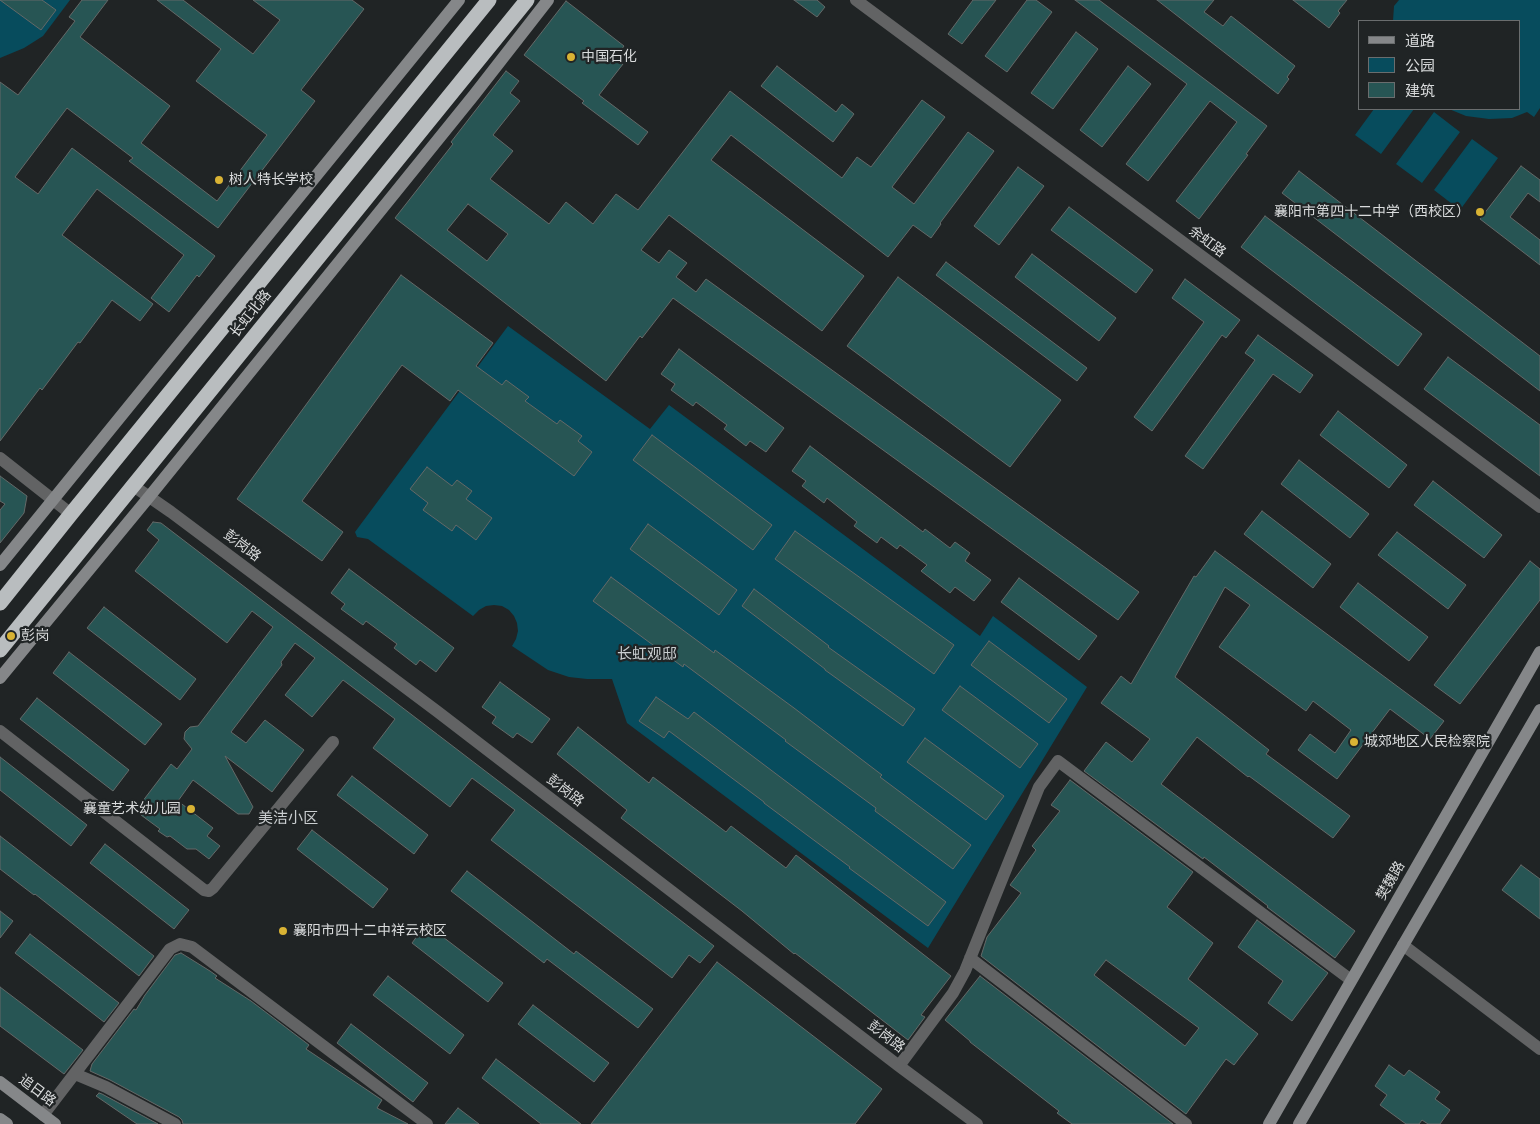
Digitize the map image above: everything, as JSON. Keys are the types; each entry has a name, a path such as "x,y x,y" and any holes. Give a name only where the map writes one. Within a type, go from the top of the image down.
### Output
{"highway":[{"name":"长虹北路","path":"0,603 489,0"},
{"name":"长虹北路","path":"0,650 527,0"}],"street":[{"path":"0,564 459,0"},
{"path":"0,678 474,95 548,0"},
{"name":"余虹路","path":"856,0 1540,507"},
{"path":"0,458 71,514"},
{"name":"彭岗路","path":"132,486 438,712 898,1066 977,1124"},
{"name":"樊魏路","path":"1268,1124 1540,652"},
{"path":"1298,1124 1540,710"},
{"path":"0,731 196,884 209,891 333,742"},
{"path":"898,1066 953,993 965,971 1039,787 1058,760 1352,980"},
{"path":"43,1115 170,949 180,944 192,947 427,1124"},
{"path":"1402,945 1540,1049"},
{"path":"970,958 1186,1124"},
{"path":"74,1074 106,1087 175,1124"},
{"name":"追日路","path":"0,1082 55,1124"},
{"path":"0,1118 7,1124"}],"green space":[{"path":"0,0 70,0 43,36 24,48 0,58"},
{"path":"1399,0 1540,0 1540,108 1534,117 1527,112 1512,118 1489,119 1466,116 1451,110 1520,110 1520,20 1393,20 1394,6"},
{"path":"1373,110 1413,110 1381,154 1355,135"},
{"path":"1434,112 1460,132 1422,183 1396,164"},
{"path":"1472,139 1498,158 1460,210 1434,190"},
{"path":"508,326 650,429 669,405 980,636 993,616 1087,687 928,948 627,723 612,679 569,677 548,670 512,646 518,631 514,616 509,610 502,606 486,606 473,616 368,539 357,537 355,532"}],"building":[{"path":"0,0 42,0 56,10 41,30"},
{"path":"82,0 108,0 80,37 170,106 141,143 217,201 267,135 196,81 221,49 157,0 183,0 253,54 280,20 253,0 352,0 364,9 301,90 315,101 218,228 129,161 133,158 67,108 15,177 38,194 72,148 215,256 199,277 197,275 169,312 151,298 184,255 97,189 62,235 153,304 140,321 112,300 80,343 78,342 42,390 40,388 0,441 0,82 18,95 75,21 69,17"},
{"path":"794,0 817,0 825,7 817,17"},
{"path":"973,0 996,0 962,44 948,34"},
{"path":"1027,0 1036,0 1052,12 1007,72 985,56"},
{"path":"1075,0 1099,0 1267,126 1246,154 1248,155 1199,219 1176,201 1237,122 1210,101 1148,181 1126,164 1187,84"},
{"path":"1157,0 1214,0 1204,12 1223,26 1231,16 1295,66 1287,77 1289,79 1278,94"},
{"path":"1293,0 1347,0 1338,11 1340,13 1329,28"},
{"name":"中国石化","path":"566,1 624,46 615,58 623,64 599,95 648,132 638,145 582,103 584,101 524,55"},
{"path":"1076,32 1098,49 1053,109 1031,93"},
{"path":"777,66 836,112 842,104 854,114 833,142 761,86"},
{"path":"1128,66 1151,84 1102,147 1080,130"},
{"path":"506,71 519,81 510,93 520,101 493,135 513,151 490,179 549,224 566,202 593,224 616,194 638,210 730,91 842,178 857,157 871,167 922,100 945,117 892,187 914,204 968,132 994,151 940,223 931,238 913,225 888,257 731,135 711,160 864,276 822,331 669,215 641,250 659,263 669,250 687,263 676,277 696,292 706,279 1139,592 1118,620 673,298 642,338 640,336 606,381 395,218 453,144 451,142","holes":["468,204 508,234 487,261 447,230"]},
{"path":"1521,166 1540,180 1540,202 1528,193 1510,217 1540,240 1540,265 1480,219"},
{"path":"1018,167 1044,186 999,245 974,226"},
{"path":"1299,171 1540,356 1540,391 1282,193"},
{"path":"1069,207 1153,270 1136,293 1051,230"},
{"path":"1265,216 1422,334 1398,366 1241,247"},
{"path":"1032,254 1116,318 1099,341 1015,277"},
{"path":"946,262 1087,368 1077,381 936,275"},
{"path":"401,275 493,343 476,366 502,385 506,380 529,397 525,401 557,424 560,420 582,436 578,441 592,452 574,476 458,390 450,401 402,365 302,501 343,532 322,561 237,499"},
{"path":"898,277 1061,400 1010,467 847,346"},
{"path":"1185,279 1240,320 1226,338 1222,335 1152,431 1134,417 1204,322 1172,298"},
{"path":"1258,335 1313,375 1300,393 1273,374 1203,469 1185,456 1255,360 1245,353"},
{"path":"679,349 784,428 766,452 750,441 746,446 724,429 727,425 696,402 693,406 671,390 675,384 661,374"},
{"path":"1448,357 1540,425 1540,476 1424,389"},
{"path":"1338,411 1407,465 1389,488 1320,435"},
{"path":"652,435 772,525 753,550 633,460"},
{"path":"810,446 923,532 925,529 950,548 955,542 970,553 965,561 991,580 974,601 955,587 950,593 921,571 927,565 900,545 897,549 881,537 877,543 854,526 857,522 827,498 824,503 802,486 806,481 792,471"},
{"path":"1299,460 1369,514 1350,538 1281,484"},
{"path":"427,467 452,486 457,480 472,491 466,499 492,518 476,540 456,525 452,531 423,510 428,503 410,489"},
{"path":"0,476 27,496 24,513 0,543 0,510 5,504 0,501"},
{"path":"1433,481 1502,535 1484,558 1414,505"},
{"path":"1262,511 1331,564 1313,588 1244,534"},
{"path":"153,522 161,523 714,946 700,963 689,955 672,978 491,840 515,810 472,778 450,807 373,748 395,719 343,680 312,717 285,695 315,658 295,643 281,662 282,665 231,732 246,743 265,720 304,750 272,792 225,756 253,807 249,814 238,814 193,780 178,801 213,828 207,836 220,846 209,859 196,849 187,849 170,836 167,837 158,831 160,829 141,815 148,806 142,802 171,764 177,769 192,749 184,739 185,732 190,727 198,726 273,627 252,611 227,643 135,571 159,540 147,530"},
{"path":"648,524 737,590 719,615 630,549"},
{"path":"795,531 954,645 934,674 775,559"},
{"path":"1397,532 1466,585 1448,609 1378,555"},
{"path":"1215,551 1444,721 1430,739 1390,709 1337,779 1298,750 1310,734 1335,753 1351,730 1313,701 1306,711 1219,647 1250,605 1225,587 1175,677 1269,750 1266,754 1350,816 1333,838 1248,777 1197,737 1161,784 1355,931 1335,958 1204,857 1203,859 1084,771 1106,742 1132,762 1150,739 1101,703 1121,676 1131,684 1194,576 1196,577"},
{"path":"1530,561 1540,569 1540,600 1460,704 1434,685"},
{"path":"349,569 454,648 436,672 420,660 416,665 394,648 397,644 366,621 363,625 341,609 345,604 331,593"},
{"path":"611,577 714,653 715,650 794,708 882,775 880,777 971,845 953,869 875,811 876,808 684,664 683,667 593,601"},
{"path":"1019,578 1097,636 1079,660 1001,602"},
{"path":"1358,583 1428,637 1409,661 1340,607"},
{"path":"754,589 828,647 915,709 903,726 825,670 742,606"},
{"path":"104,607 196,679 180,700 87,628"},
{"path":"989,641 1067,699 1049,723 971,665"},
{"path":"69,652 162,724 145,745 53,673"},
{"path":"500,682 550,719 532,743 517,733 513,738 492,723 496,717 482,707"},
{"path":"960,686 1038,744 1020,768 942,710"},
{"path":"656,697 688,719 694,712 946,902 928,926 669,731 664,738 639,721"},
{"path":"37,698 129,770 113,791 20,719"},
{"path":"578,727 649,783 653,777 726,832 731,826 786,868 796,855 951,976 921,1015 925,1017 908,1040 794,954 742,911 621,818 627,810 557,754"},
{"path":"925,738 1004,796 986,820 907,762"},
{"path":"0,757 87,825 71,846 0,790"},
{"path":"352,776 428,835 414,854 337,795"},
{"path":"1070,780 1193,872 1167,907 1213,943 1188,979 1258,1034 1234,1065 1226,1059 1186,1114 981,956 987,937 1021,893 1010,885 1036,850 1032,846 1060,811 1051,805","holes":["1106,960 1199,1028 1185,1046 1094,975"]},
{"path":"312,830 388,889 373,908 297,849"},
{"path":"0,836 154,956 139,976 35,894 0,869"},
{"path":"105,844 189,910 174,929 90,863"},
{"path":"1521,865 1540,879 1540,919 1502,890"},
{"path":"467,871 574,954 576,951 653,1009 638,1028 547,959 544,963 451,891"},
{"path":"0,911 13,921 0,938"},
{"path":"1257,920 1328,973 1292,1021 1268,1003 1283,981 1238,947"},
{"path":"426,924 503,983 488,1002 412,943"},
{"path":"30,934 119,1003 104,1022 15,953"},
{"path":"181,953 217,976 215,978 251,1001 309,1045 306,1049 382,1100 377,1108 408,1124 183,1124 179,1117 90,1071 92,1064 134,1009 136,1010 175,955"},
{"path":"717,962 882,1089 855,1124 591,1124"},
{"path":"388,976 464,1035 450,1054 373,995"},
{"path":"980,976 1173,1124 1072,1124 1057,1113 1059,1111 970,1042 945,1020"},
{"path":"0,987 83,1050 64,1074 0,1026"},
{"path":"533,1005 609,1063 594,1082 518,1024"},
{"path":"351,1024 428,1083 413,1102 337,1043"},
{"path":"496,1059 581,1124 541,1124 482,1078"},
{"path":"1389,1065 1404,1076 1409,1070 1440,1092 1435,1099 1450,1110 1440,1124 1428,1124 1422,1120 1419,1124 1406,1124 1380,1105 1387,1095 1375,1086"},
{"path":"99,1093 158,1124 137,1124 96,1096"},
{"path":"458,1108 479,1124 445,1124"}],"place":[{"name":"中国石化","path":"571,57"},
{"name":"树人特长学校","path":"219,180"},
{"name":"襄阳市第四十二中学（西校区）","path":"1480,212"},
{"name":"彭岗","path":"11,636"},
{"name":"城郊地区人民检察院","path":"1354,742"},
{"name":"襄童艺术幼儿园","path":"191,809"},
{"name":"襄阳市四十二中祥云校区","path":"283,931"}],"district":[{"name":"长虹观邸","path":"647,655"},
{"name":"美洁小区","path":"288,819"}]}
